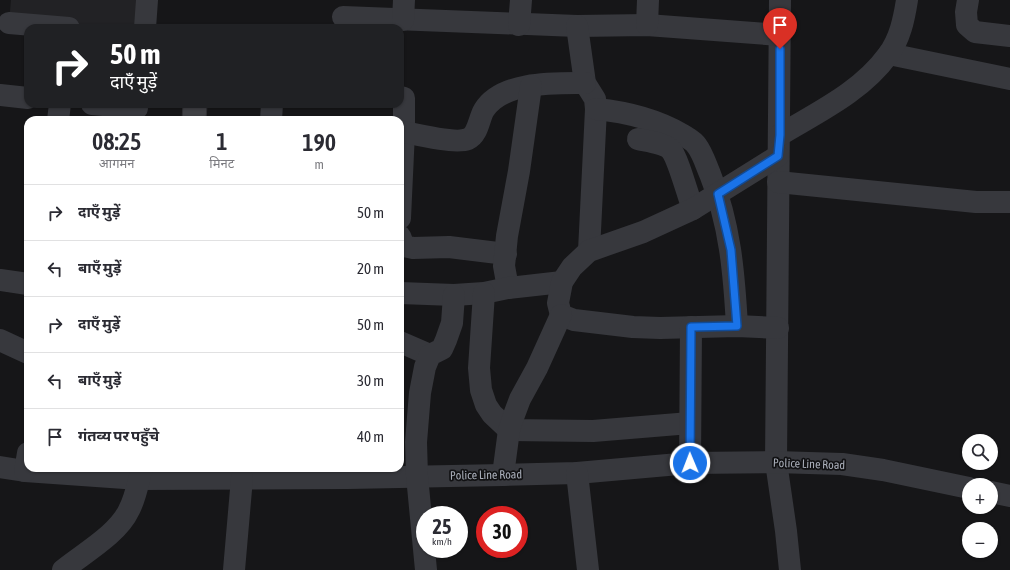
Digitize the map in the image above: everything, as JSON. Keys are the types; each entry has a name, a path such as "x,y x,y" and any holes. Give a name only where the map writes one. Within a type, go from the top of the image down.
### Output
{"street":[{"path":"145,24 147,0"},
{"path":"519,24 521,0"},
{"path":"647,25 648,0"},
{"path":"780,0 776,462 790,570"},
{"path":"503,475 509,430 520,399 537,368 561,315 558,303 562,282 572,267 588,251 643,232 693,209 718,194 779,145 854,90 868,78 889,54 901,29 907,0"},
{"path":"968,0 966,12 967,25 975,32 1010,36"},
{"path":"343,15 403,10 519,24 577,26 647,25 780,35"},
{"path":"9,23 24,24"},
{"path":"577,26 585,83 595,99 596,109 588,251"},
{"path":"889,54 1010,79"},
{"path":"404,116 404,132 448,140 470,139 475,133 484,110 504,93 531,86 547,84 585,83"},
{"path":"508,288 504,266 531,86"},
{"path":"0,95 24,98"},
{"path":"118,108 137,111"},
{"path":"596,109 622,112 662,124 688,138 697,145 718,194 731,250 737,326"},
{"path":"638,139 659,144 670,149 676,159 693,209"},
{"path":"778,182 976,202 1010,202"},
{"path":"404,246 413,248 449,248 506,254"},
{"path":"0,280 24,283"},
{"path":"404,293 454,295 484,293 508,288 562,282"},
{"path":"484,293 479,368 481,390 486,405 492,414 509,430 592,431 690,422"},
{"path":"404,344 430,354 442,349 452,323 454,295"},
{"path":"561,315 574,320 633,327 660,328 737,326 778,328"},
{"path":"690,463 691,327"},
{"path":"0,340 24,351"},
{"path":"426,570 417,476 416,442 420,393 425,367 430,354"},
{"name":"Police Line Road","path":"131,472 242,478 376,473 417,476 503,475 576,473 690,463 776,462 842,464 883,470 962,487"},
{"name":"Police Line Road","path":"0,467 24,463"},
{"path":"63,570 120,524 129,512 141,473"},
{"path":"576,473 588,570"},
{"path":"234,570 242,478"},
{"path":"998,493 1010,496"}],"shaded area":[{"path":"11,0 147,0 145,24 9,23"}],"building":[{"path":"183,108 207,108 206,116 182,116"}],"route":[{"path":"690,463 691,327 737,326 731,250 718,194 778,156 780,135 780,49"}]}
